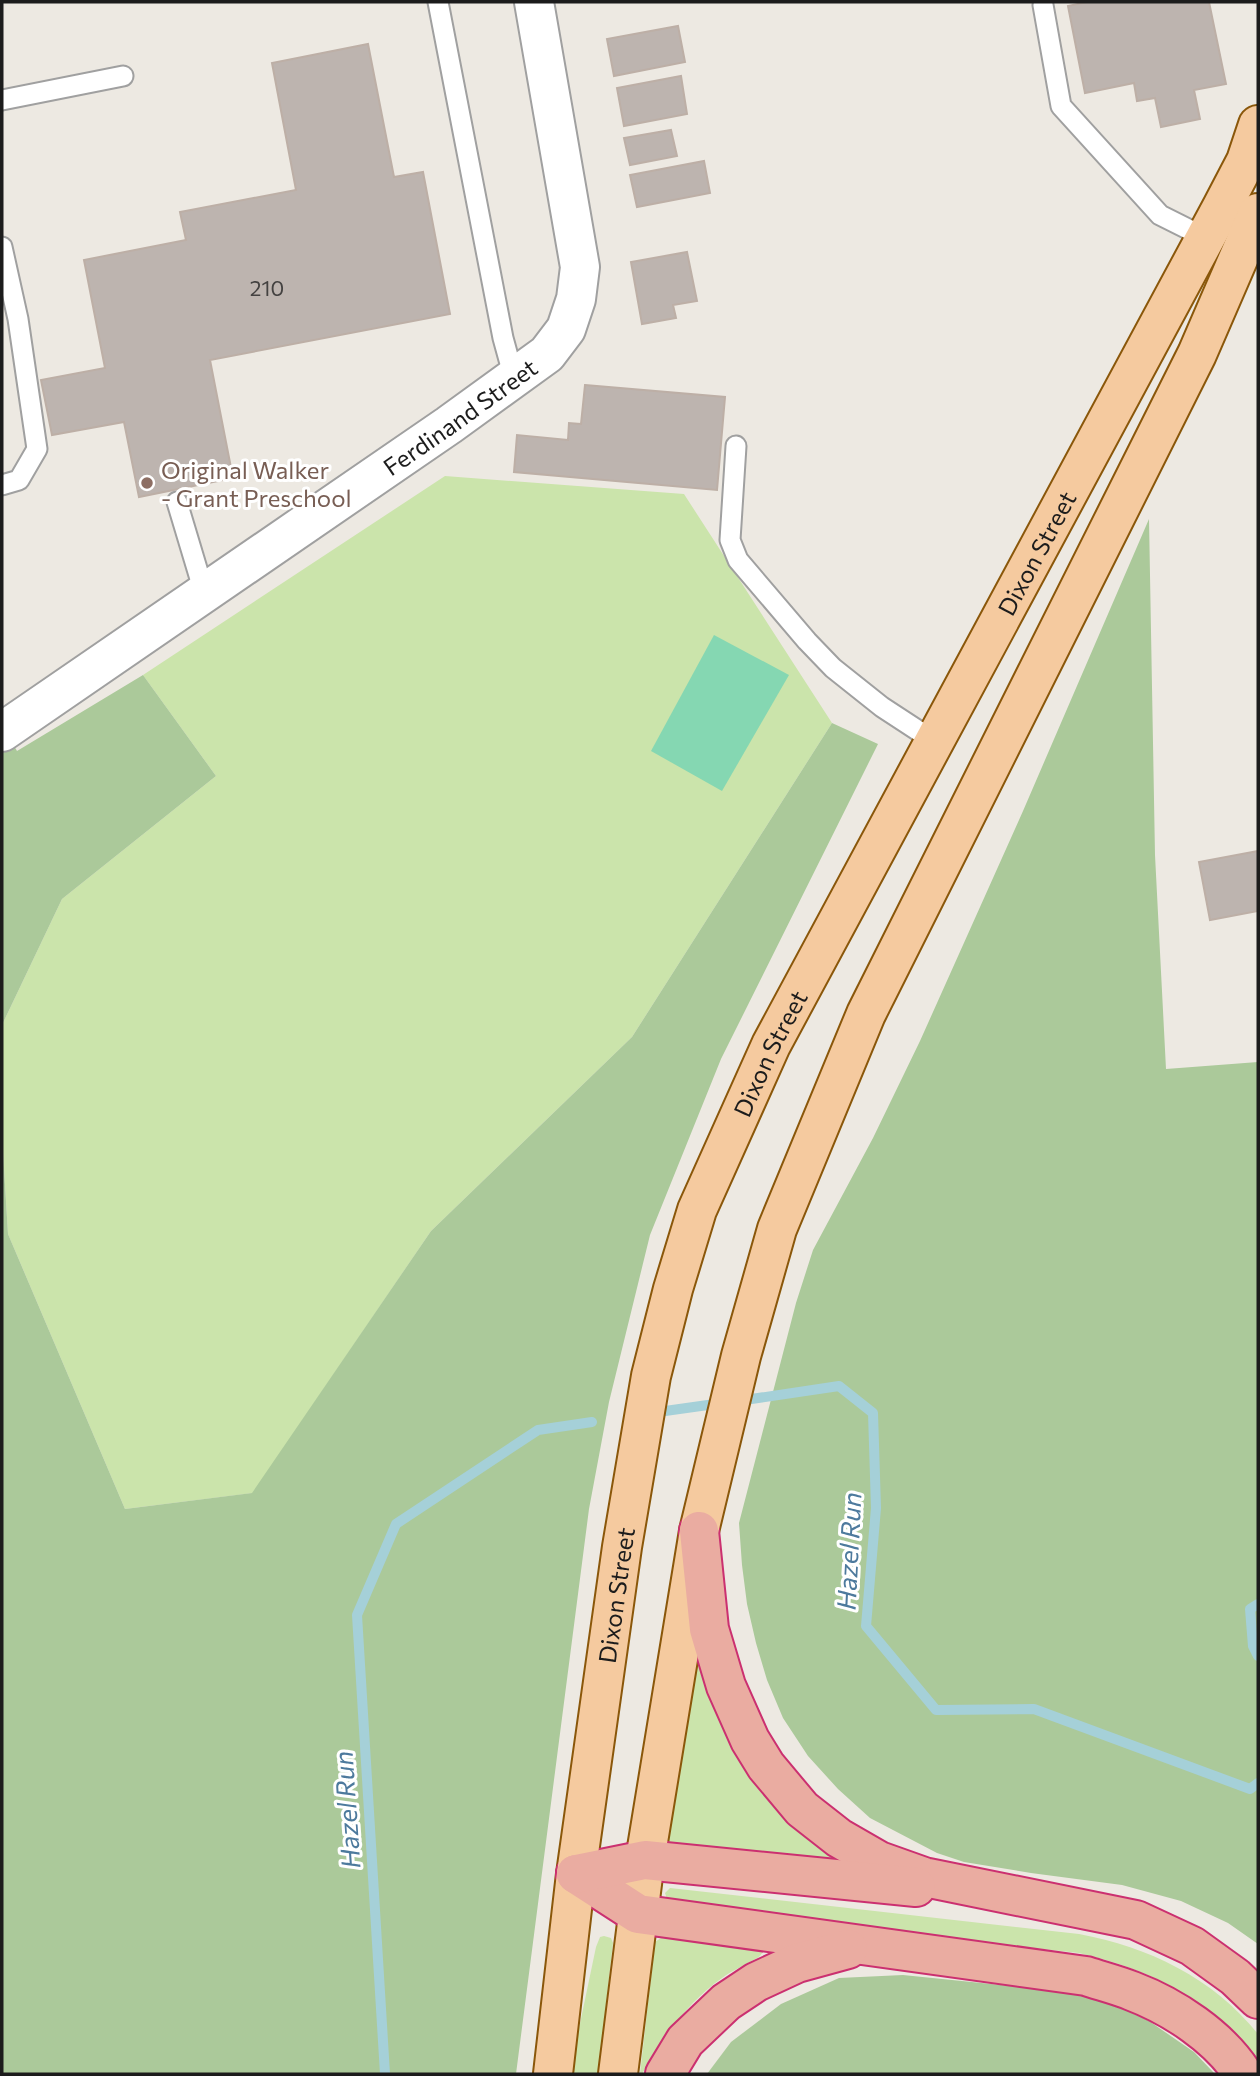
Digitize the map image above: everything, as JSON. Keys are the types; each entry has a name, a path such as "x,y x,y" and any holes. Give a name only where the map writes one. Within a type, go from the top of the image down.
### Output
{"highway":[{"path":"699,1531 709,1629 726,1686 750,1740 766,1766 802,1809 839,1838 879,1861 924,1877 1136,1920 1192,1946 1235,1977 1258,1999"},
{"path":"576,1874 645,1860 900,1886 995,1892"},
{"path":"576,1874 638,1914 1086,1976 1133,1991 1168,2008 1208,2036 1243,2074"},
{"path":"665,2074 685,2041 736,1995 756,1982 797,1964 863,1945"}],"main road":[{"name":"Dixon Street","path":"553,2074 576,1874 622,1547 650,1376 697,1210 771,1045 1206,238 1246,161 1258,125"},
{"path":"618,2074 645,1860 699,1531 766,1262 798,1176 866,1014 1197,354 1258,213"},
{"path":"1197,354 1258,251"}],"street":[{"name":"Ferdinand Street","path":"5,723 204,592 514,378 547,354 566,329 576,299 580,267 534,2"}],"lane":[{"path":"438,2 503,338 514,378"},
{"path":"1043,5 1061,106 1160,215 1206,238"},
{"path":"2,100 123,76"},
{"path":"2,247 18,319 37,449 19,480 2,485"},
{"path":"736,446 730,540 738,560 807,641 833,667 882,707 934,741"},
{"path":"177,502 204,592"}],"green space":[{"path":"445,476 684,494 832,723 632,1037 431,1231 253,1493 125,1509 8,1234 2,1135 2,1025 62,899 216,776 143,675"},
{"path":"1149,519 1155,855 1166,1069 1258,1062 1258,1944 1228,1923 1181,1901 1122,1885 964,1862 937,1853 870,1818 838,1789 808,1756 783,1718 767,1680 756,1643 742,1565 739,1523 796,1303 813,1250 873,1138 920,1041"},
{"path":"714,635 789,675 722,791 651,751"},
{"path":"143,675 216,776 62,899 2,1025 2,725 17,751"},
{"path":"832,723 878,744 721,1059 650,1235 609,1402 589,1509 516,2074 2,2074 2,1135 8,1234 125,1509 252,1493 431,1231 632,1037"},
{"path":"694,1630 843,1861 674,1847 666,1840"},
{"path":"670,1888 1079,1934 1130,1947 1200,1981 1240,2014 1258,2034 1258,2067 1222,2026 1185,1994 1141,1972 1110,1961 1079,1953 869,1930 667,1899 665,1893"},
{"path":"600,1937 611,1938 613,1943 598,2074 573,2074 578,2033 596,1947"},
{"path":"661,1938 759,1948 763,1952 722,1978 698,1998 677,2022 640,2074 655,1942"},
{"path":"903,1975 1059,1991 1109,2002 1149,2021 1194,2052 1215,2074 707,2074 731,2042 781,2004 839,1978"}],"building":[{"path":"1087,2 1209,2 1226,84 1194,90 1200,119 1161,127 1155,98 1137,101 1134,83 1085,93 1068,6"},
{"path":"678,26 685,62 614,76 607,39"},
{"path":"368,44 394,177 423,172 450,314 210,360 233,478 139,497 124,422 52,435 41,380 105,368 84,260 186,240 180,212 296,190 272,63"},
{"path":"681,76 687,114 624,126 617,88"},
{"path":"671,130 677,156 630,165 624,138"},
{"path":"704,161 710,193 637,207 630,175"},
{"path":"687,252 697,301 673,305 676,318 642,324 631,262"},
{"path":"585,385 725,397 717,490 514,472 517,435 568,440 569,423 581,424"},
{"path":"1258,851 1258,911 1210,920 1199,862"}],"waterway":[{"name":"Hazel Run","path":"738,1401 839,1386 873,1413 876,1508 866,1626 936,1710 1034,1709 1250,1789 1258,1783"},
{"name":"Hazel Run","path":"651,1413 722,1403"},
{"name":"Hazel Run","path":"385,2074 357,1615 396,1524 538,1430 592,1422"},
{"name":"Hazel Run","path":"1258,1604 1250,1609 1253,1646 1258,1656"}],"place":[{"name":"Original Walker - Grant Preschool","path":"147,483"}]}
